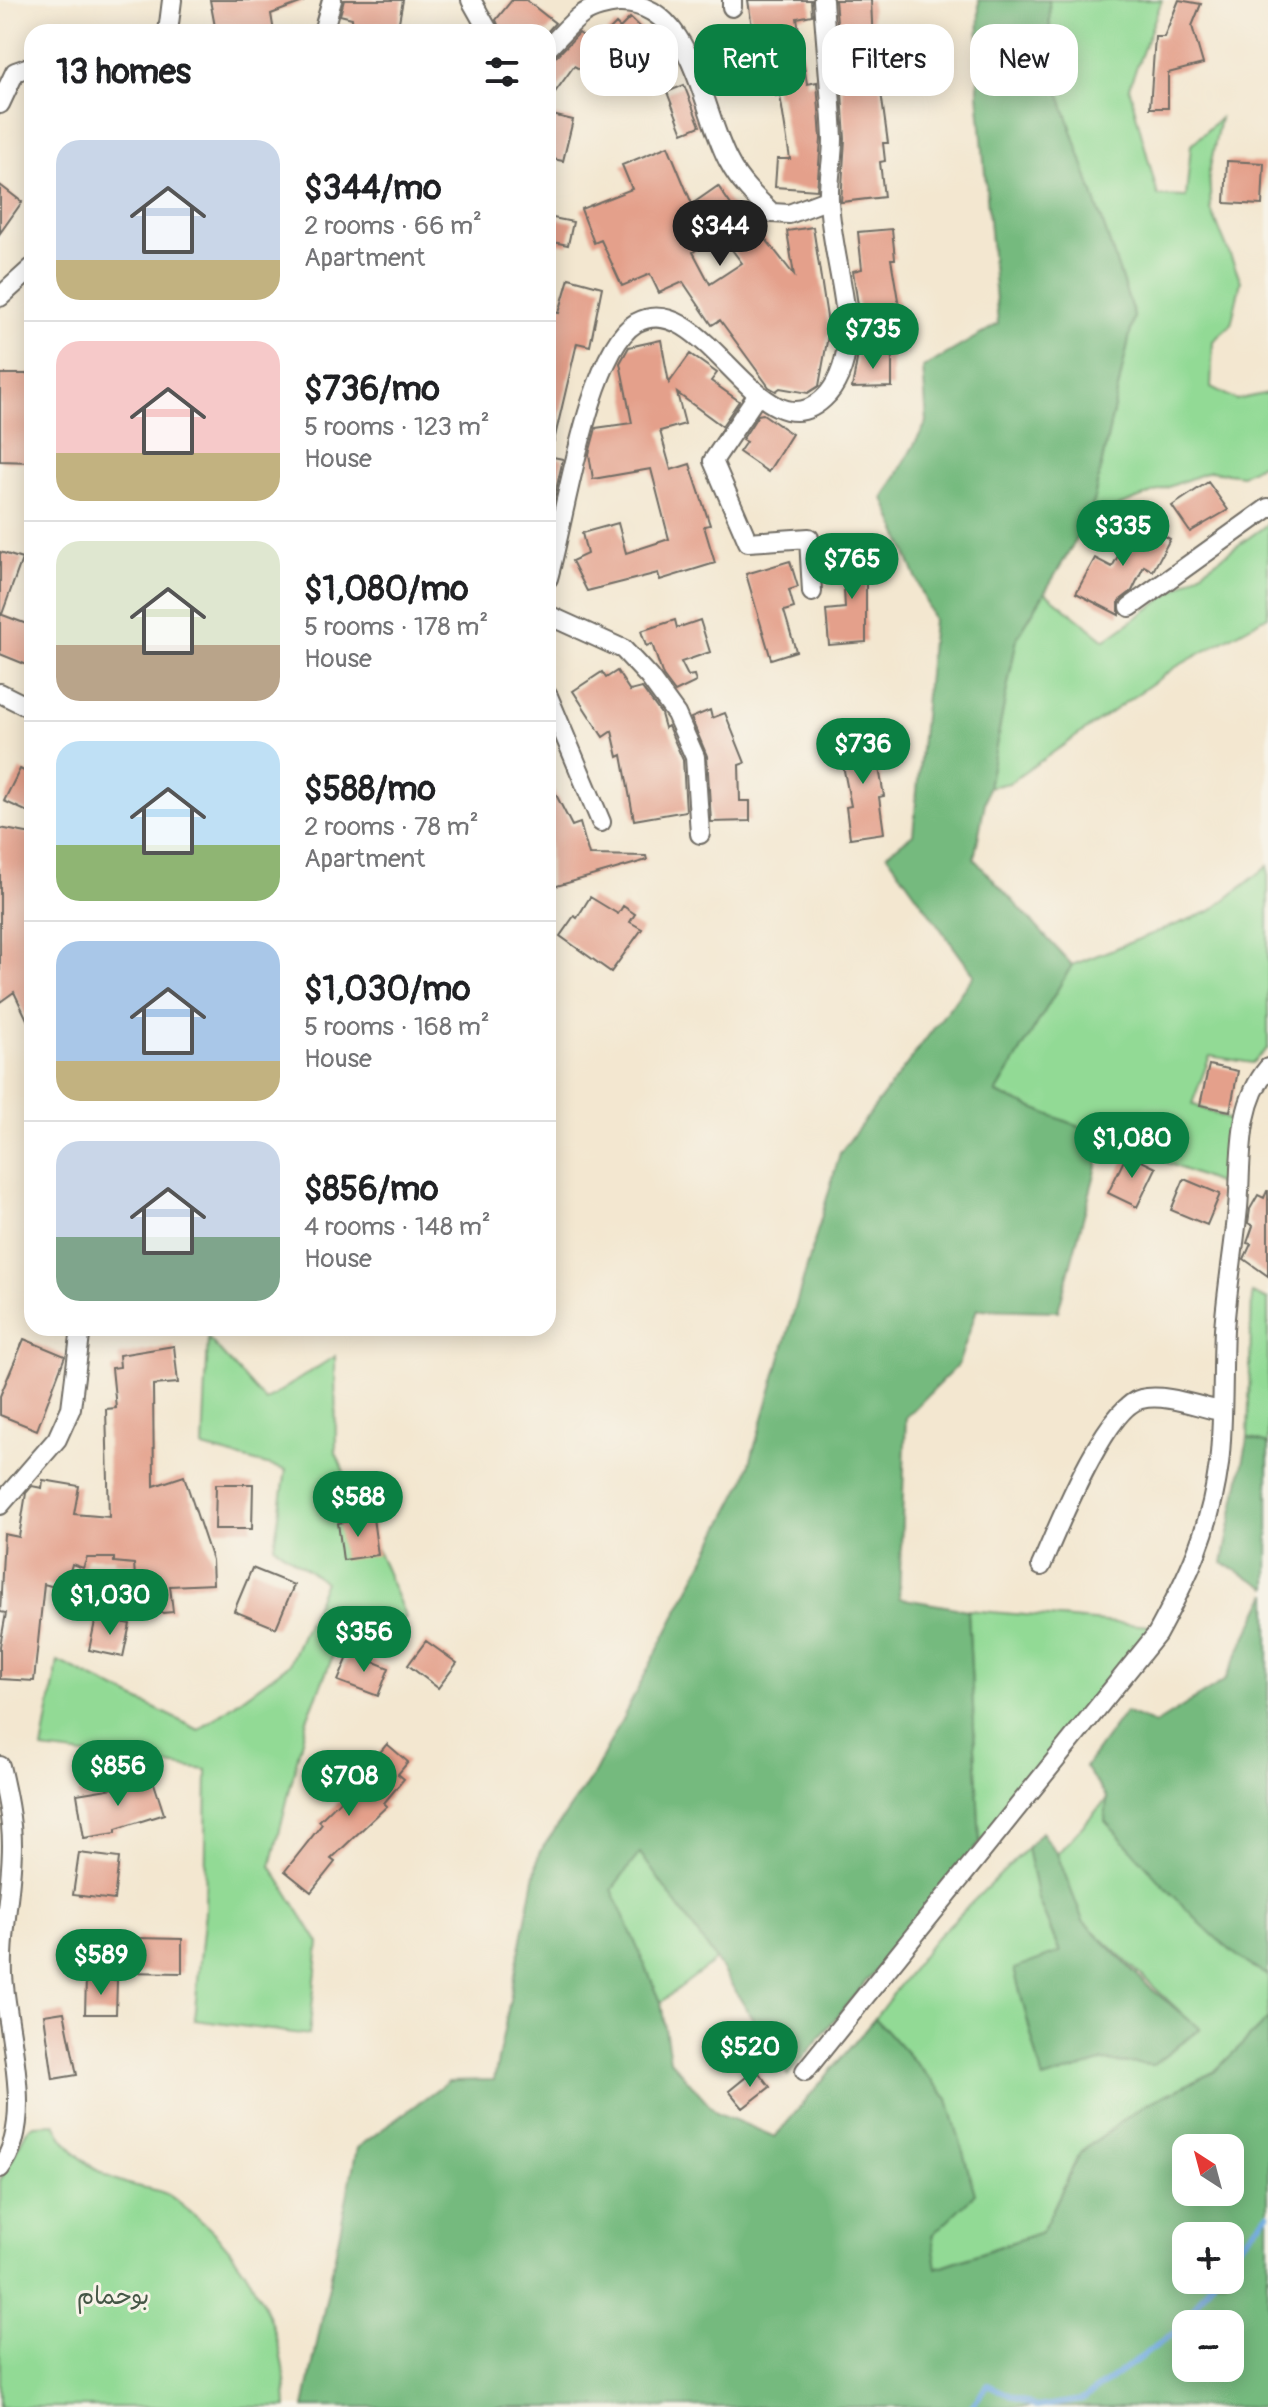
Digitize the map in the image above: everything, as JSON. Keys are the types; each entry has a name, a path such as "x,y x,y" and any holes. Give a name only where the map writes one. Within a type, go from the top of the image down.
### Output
{"street":[{"path":"169,24 172,0"},
{"path":"325,24 332,0"},
{"path":"471,0 484,24"},
{"path":"556,542 580,432 615,348 635,324 657,317 692,329 758,394 778,406 797,411 822,401 838,383 847,339 829,199 833,142 823,0"},
{"path":"556,40 584,13 614,3 636,2 663,16 685,47 728,162 752,195 772,213 789,214 829,199"},
{"path":"0,104 15,72 24,69"},
{"path":"0,297 24,275"},
{"path":"758,394 713,461 748,542 809,538 812,592"},
{"path":"1130,607 1268,508"},
{"path":"556,619 623,649 649,677 676,714 695,757 700,834"},
{"path":"0,693 24,705"},
{"path":"556,715 601,822"},
{"path":"805,2071 1157,1634 1202,1546 1219,1462 1227,1276 1238,1211 1242,1140 1255,1085 1268,1068"},
{"path":"0,1505 61,1429 71,1408 80,1336"},
{"path":"1041,1566 1073,1494 1109,1427 1125,1407 1139,1399 1155,1398 1220,1411"},
{"path":"0,1766 12,1844 3,1973 18,2095 9,2157 0,2168"}],"green space":[{"path":"979,0 1049,0 1050,24 979,24"},
{"path":"1049,0 1162,0 1129,87 1158,196 1186,197 1191,145 1220,118 1209,172 1211,210 1241,281 1231,325 1213,341 1211,387 1236,400 1268,393 1268,460 1242,475 1210,471 1090,517 1134,316 1060,96 1078,96 1078,24 1050,24"},
{"path":"978,96 1060,96 1134,316 1090,517 1017,638 974,859 1072,965 996,1093 1105,1137 1058,1311 977,1309 958,1365 906,1417 899,1598 968,1610 980,1843 788,2076 716,1960 640,1853 612,1889 661,2002 670,2060 716,2112 775,2137 875,2018 948,2099 975,2194 932,2235 937,2268 1042,2232 1080,2153 1144,2105 1214,2072 1268,2019 1268,2407 304,2407 357,2148 448,2081 494,2080 539,1853 595,1772 745,1480 840,1153 974,975 887,854 913,834 933,620 884,498 927,422 923,368 998,324"},
{"path":"1268,524 1268,616 1176,667 1009,783 988,787 1017,638 1045,592 1105,640"},
{"path":"1268,866 1268,1048 1252,1063 1210,1056 1192,1104 1236,1123 1229,1188 996,1093 1072,965 1211,911"},
{"path":"1252,1293 1268,1300 1268,1444 1248,1438"},
{"path":"208,1338 265,1401 335,1356 336,1453 406,1618 344,1629 307,1719 271,1866 319,1943 309,2035 194,2020 205,1910 207,1770 42,1750 58,1661 199,1730 289,1664 325,1582 274,1546 286,1470 203,1448"},
{"path":"1248,1438 1268,1444 1268,1588 1223,1563"},
{"path":"1268,1593 1268,1975 1227,1948 1205,1928 1105,1821 1107,1798 1085,1767 1125,1712 1155,1724 1225,1680"},
{"path":"968,1610 1151,1626 980,1843"},
{"path":"1108,1798 1252,1968 1268,1975 1268,2019 1214,2072 1144,2105 1080,2152 1042,2232 936,2268 932,2235 948,2099 875,2018 934,1940 1027,1848 1038,1899 1060,1953 1043,2079 1104,2061 1153,2065 1200,2030 1083,1921 1057,1854"},
{"path":"1041,1832 1057,1854 1083,1921 1148,1986 1200,2029 1153,2065 1104,2061 1043,2080 1014,1969 1060,1952 1038,1899 1027,1848"},
{"path":"640,1852 716,1960 661,2002 611,1889"},
{"name":"بوحمام","path":"55,2124 68,2145 94,2169 116,2180 171,2196 230,2250 260,2298 271,2324 285,2379 287,2407 0,2407 0,2181 27,2130 34,2125"}],"building":[{"path":"210,0 303,2 271,14 273,24 214,24"},
{"path":"344,0 403,0 399,24 352,24 352,18 340,15"},
{"path":"512,0 526,0 555,23 498,24 496,20"},
{"path":"748,0 811,0 812,15 797,18 798,24 752,24"},
{"path":"835,0 871,0 872,24 837,24"},
{"path":"1179,0 1201,4 1192,26 1203,64 1168,73 1168,108 1150,108 1155,37 1164,37"},
{"path":"580,34 580,69 574,66 556,91 556,56"},
{"path":"806,77 807,84 817,82 821,139 817,190 775,187 777,159 790,159 780,96 806,96"},
{"path":"684,85 700,126 683,133 669,96 678,96 678,87"},
{"path":"842,96 882,96 888,143 883,143 885,161 880,162 884,197 841,202 845,139"},
{"path":"556,116 573,120 563,161 556,160"},
{"path":"668,146 692,204 718,186 744,224 750,219 794,275 787,231 813,227 829,330 819,386 808,393 780,388 776,391 769,387 720,320 712,325 683,282 659,293 650,274 622,286 601,240 594,243 581,209 632,189 622,165","holes":["720,234 742,263 710,284 693,252"]},
{"path":"1227,161 1264,163 1262,205 1225,203"},
{"path":"0,185 22,202 0,233"},
{"path":"556,219 573,222 568,245 556,243"},
{"path":"892,229 895,259 891,259 899,306 859,312 853,271 862,269 858,232"},
{"path":"569,278 602,287 590,346 577,343 556,432 556,312 559,313"},
{"path":"661,340 669,383 690,354 717,373 711,381 739,401 722,426 677,393 685,424 660,431 671,470 690,464 710,525 704,526 715,563 660,580 658,573 587,591 572,561 587,554 582,533 618,523 626,553 669,539 651,469 593,479 589,454 596,428 632,423 620,363 629,347"},
{"path":"892,353 892,387 852,388 858,354"},
{"path":"0,374 24,374 24,462 0,461"},
{"path":"763,414 792,434 768,472 739,452 746,442 742,440 758,415"},
{"path":"556,458 563,459 556,490"},
{"path":"1208,482 1228,510 1190,532 1172,506"},
{"path":"1137,521 1170,539 1153,571 1144,566 1132,591 1119,601 1119,615 1076,593 1095,558 1112,567"},
{"path":"866,545 876,572 866,576 866,642 829,645 826,610 845,608 844,588 851,588 840,559"},
{"path":"0,552 22,559 2,614 0,613"},
{"path":"790,561 798,587 789,590 794,608 784,611 796,651 771,659 746,574"},
{"path":"0,614 24,623 24,664 0,654"},
{"path":"675,620 677,628 700,620 710,652 681,662 688,676 694,675 696,682 675,692 663,676 652,644 646,646 641,631"},
{"path":"617,671 630,691 642,688 661,714 665,728 668,726 683,760 686,811 634,820 622,755 618,757 612,731 603,737 573,691 602,672 606,678"},
{"path":"710,710 712,718 725,713 745,763 739,765 740,801 750,801 750,821 711,822 707,756 691,718"},
{"path":"873,734 884,796 879,797 884,833 850,838 846,807 851,806 838,740"},
{"path":"20,769 24,771 24,810 4,801"},
{"path":"556,795 572,826 580,823 589,855 646,856 647,860 556,886"},
{"path":"0,828 24,832 24,1013 14,992 0,1002"},
{"path":"590,897 618,914 623,906 635,914 630,922 642,929 611,972 560,936 574,916 577,918"},
{"path":"1209,1065 1238,1071 1230,1111 1200,1105"},
{"path":"1127,1154 1156,1168 1137,1207 1108,1193"},
{"path":"1184,1179 1220,1194 1207,1225 1171,1210"},
{"path":"1267,1191 1268,1276 1244,1259 1251,1244 1247,1243 1253,1226 1248,1223 1250,1209 1258,1195 1264,1198"},
{"path":"24,1339 65,1356 37,1430 0,1415 0,1396"},
{"path":"174,1346 178,1383 153,1385 154,1486 184,1476 212,1560 213,1584 170,1586 173,1612 138,1615 134,1564 114,1562 114,1558 87,1558 83,1568 72,1564 65,1590 44,1584 34,1681 0,1679 0,1646 6,1613 0,1612 4,1534 19,1537 26,1493 32,1486 42,1488 43,1480 79,1486 74,1514 109,1517 106,1409 116,1408 112,1368 120,1367 119,1355"},
{"path":"216,1484 253,1484 252,1529 215,1529"},
{"path":"373,1518 378,1555 343,1560 338,1523"},
{"path":"252,1568 294,1585 276,1628 234,1611"},
{"path":"96,1617 130,1624 123,1657 89,1650"},
{"path":"426,1641 457,1663 438,1688 408,1665"},
{"path":"350,1652 389,1668 378,1696 338,1681"},
{"path":"387,1744 408,1762 398,1774 404,1779 384,1803 387,1806 331,1859 335,1862 311,1892 285,1871 322,1824 319,1821 363,1778 360,1776"},
{"path":"152,1777 164,1814 116,1829 116,1833 84,1838 77,1794 120,1787"},
{"path":"79,1853 119,1858 114,1900 73,1895"},
{"path":"137,1938 182,1939 182,1973 124,1972 124,1948 136,1949"},
{"path":"86,1979 117,1980 116,2014 85,2014"},
{"path":"64,2012 77,2075 53,2079 44,2015"},
{"path":"756,2069 770,2087 743,2108 729,2091"}],"waterway":[{"path":"1244,2241 1268,2214"},
{"path":"971,2407 988,2385 1036,2407 1082,2400 1178,2330 1203,2294"}]}
